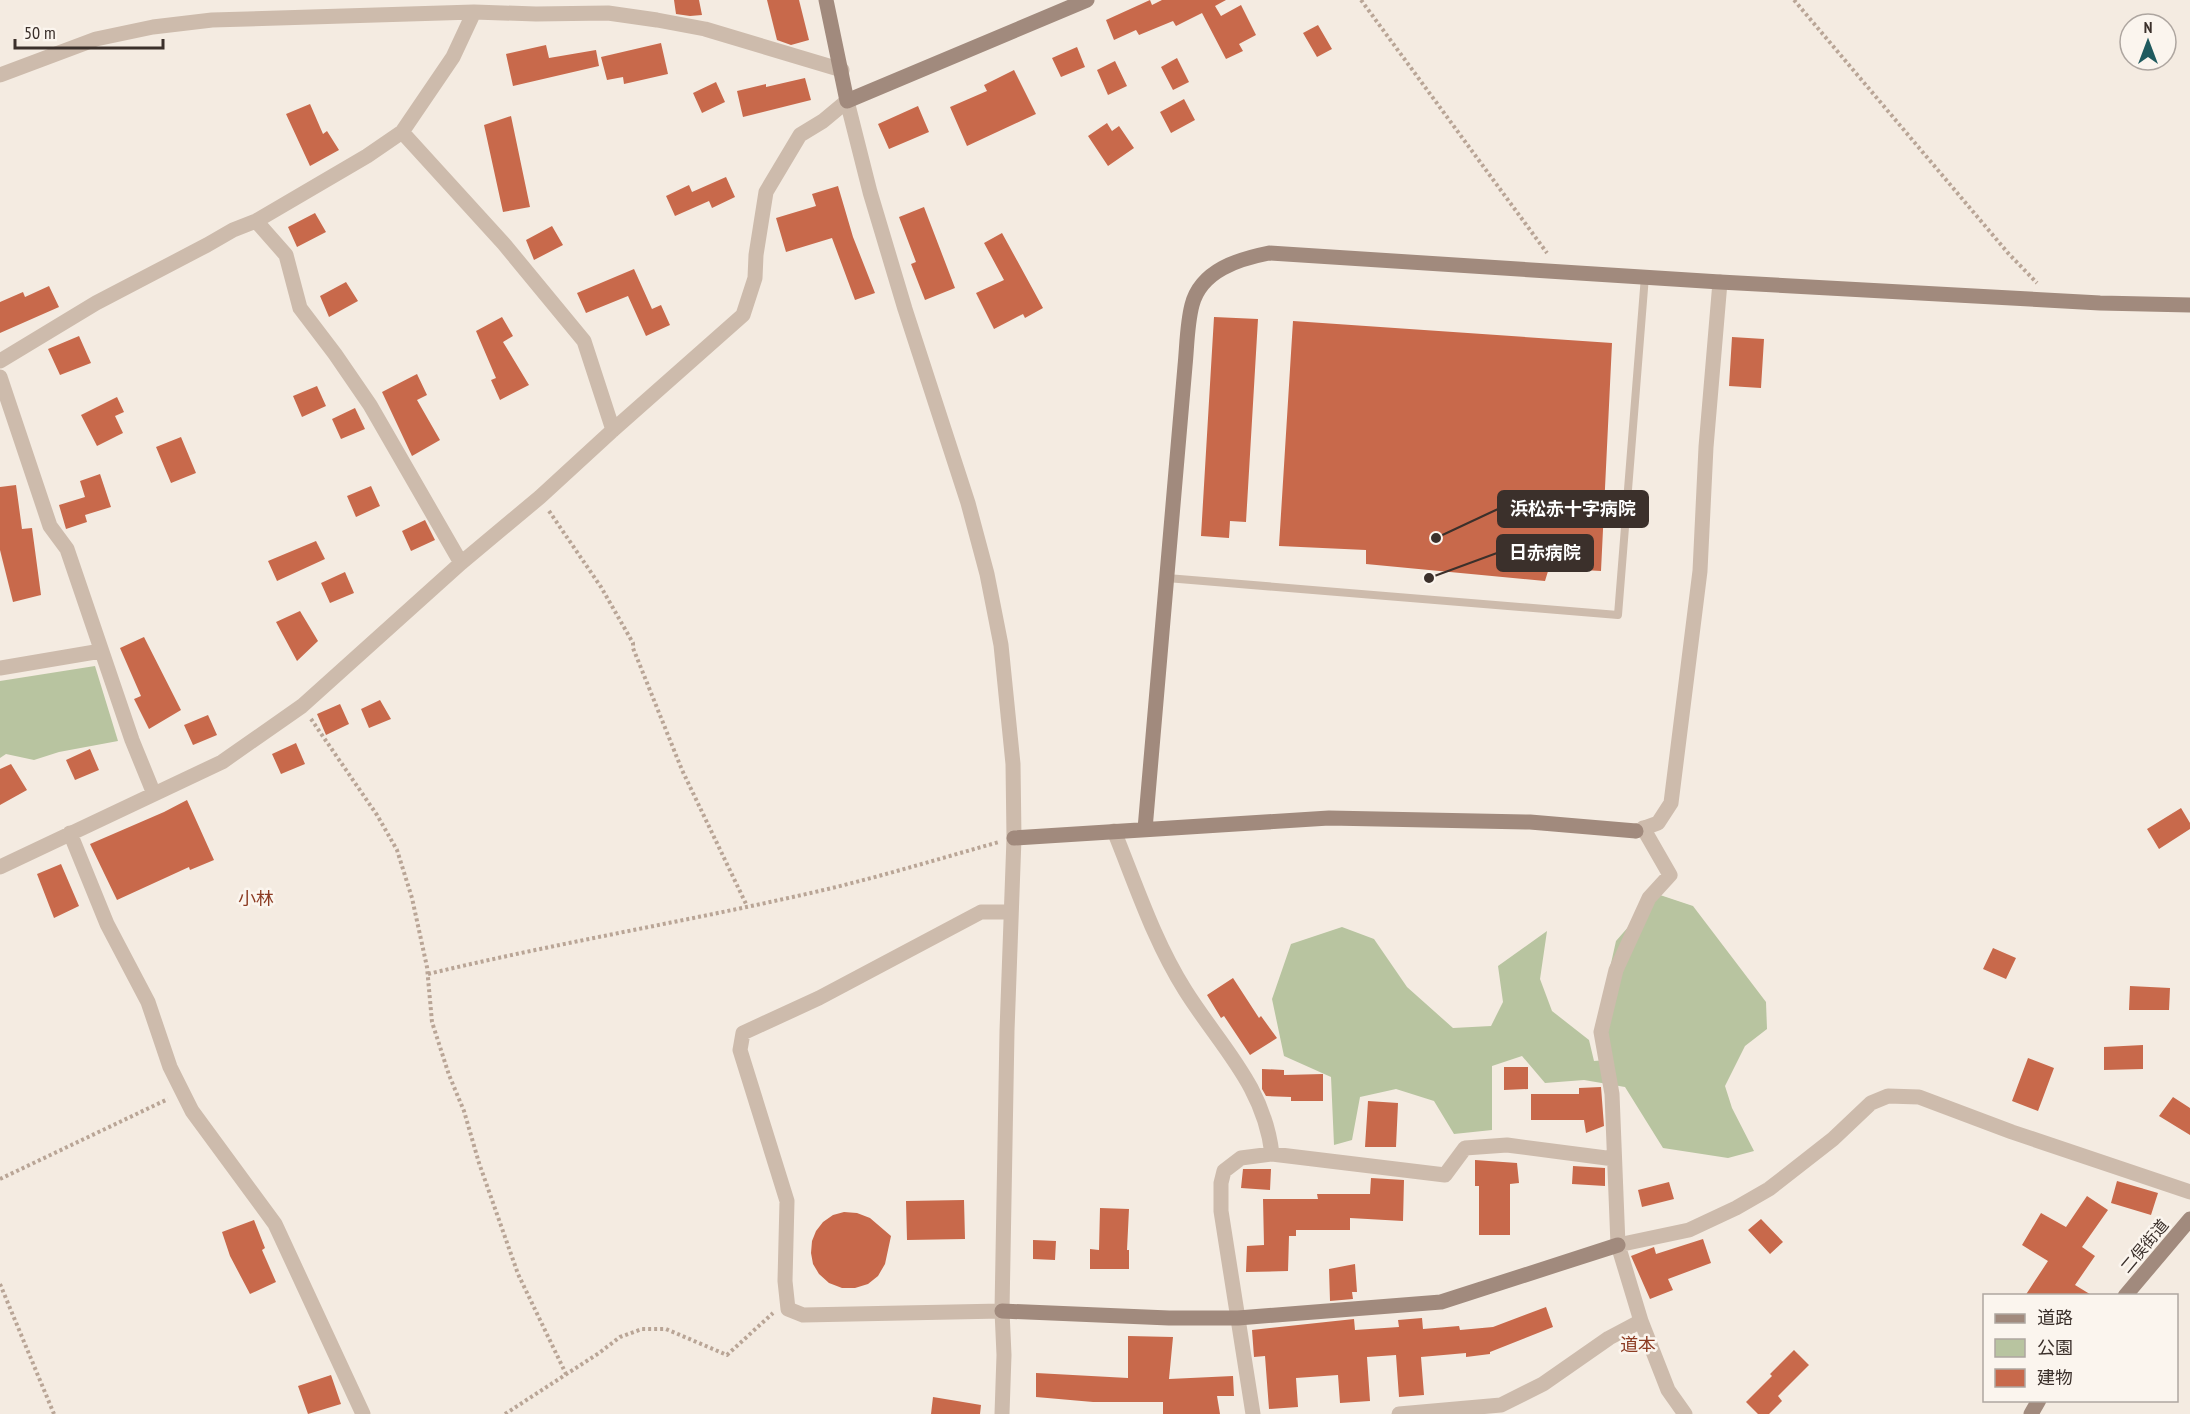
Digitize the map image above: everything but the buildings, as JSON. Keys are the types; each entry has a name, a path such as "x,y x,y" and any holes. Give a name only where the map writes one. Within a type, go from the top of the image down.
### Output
{"street":[{"path":"826,0 847,101 880,224 968,503 987,574 1001,645 1013,764 1014,838 1007,1031 1002,1414"},
{"path":"0,867 222,762 302,706 461,563 540,497 742,315 755,278 756,255 766,192 800,135 823,121 847,101 1087,0"},
{"path":"0,75 96,39 153,27 212,20 416,6 474,12 608,13 657,20 705,29 842,70"},
{"path":"0,361 96,303 233,230 256,221 367,156 402,132 453,57 474,12"},
{"path":"402,132 504,244 584,341 613,430"},
{"path":"256,221 286,255 300,308 370,405 461,563"},
{"path":"1145,829 1192,303 1202,286 1227,264 1269,253 2054,301 2190,305"},
{"path":"1014,838 1329,818 1530,822 1640,830 1658,824 1671,803 1680,746 1700,572 1706,447 1720,282"},
{"path":"0,376 50,526 68,549 132,740 154,794"},
{"path":"0,668 101,651"},
{"path":"1640,830 1670,875 1649,898 1616,970 1601,1032 1612,1094 1618,1245 1641,1321 1668,1390 1685,1414"},
{"path":"1114,831 1161,946 1185,990 1254,1090 1270,1133 1272,1154"},
{"path":"70,833 107,924 147,1002 170,1066 192,1111 275,1224 363,1414"},
{"path":"1011,912 981,912 819,998 743,1033 740,1050 787,1201 785,1281 788,1309 803,1315 1002,1311 1168,1318 1238,1318 1441,1302 1618,1245 1689,1230 1736,1208 1769,1189 1833,1138 1871,1103 1888,1096 1919,1097 2012,1132 2190,1192"},
{"path":"1253,1414 1221,1211 1221,1183 1224,1171 1241,1158 1272,1154 1445,1175 1465,1148 1507,1145 1614,1159"},
{"name":"二俣街道","path":"2127,1294 2190,1219"},
{"path":"1399,1414 1501,1405 1543,1384 1609,1338 1641,1321"}],"lane":[{"path":"1167,578 1618,615 1645,276"}],"path":[{"path":"1361,0 1559,270"},
{"path":"1794,0 2008,253 2054,301"},
{"path":"540,497 601,587 633,642 633,648 682,770 747,906"},
{"path":"302,706 377,815 397,850 412,898 428,974 432,1022 449,1075 464,1111 479,1163 518,1274 566,1374"},
{"path":"428,974 523,951 829,889 1014,838"},
{"path":"0,1179 183,1092"},
{"path":"0,1284 30,1361 54,1414"},
{"path":"506,1414 620,1337 642,1329 666,1329 727,1355 787,1299"}],"green space":[{"path":"95,666 118,741 59,752 34,760 6,754 0,758 0,681"},
{"path":"1657,894 1693,906 1766,1002 1767,1029 1745,1046 1725,1086 1732,1108 1754,1151 1728,1158 1663,1148 1625,1087 1584,1080 1545,1083 1522,1056 1492,1066 1492,1130 1454,1134 1434,1101 1396,1089 1360,1097 1352,1140 1334,1145 1331,1077 1284,1056 1272,999 1291,944 1342,927 1374,939 1407,987 1453,1028 1491,1026 1503,1002 1498,966 1547,931 1540,979 1552,1011 1589,1040 1594,1061 1607,1060 1605,990 1616,941"}],"place":[{"name":"浜松赤十字病院","path":"1436,538"},
{"name":"日赤病院","path":"1429,578"}],"district":[{"name":"小林","path":"256,899"},
{"name":"道本","path":"1638,1345"}]}
